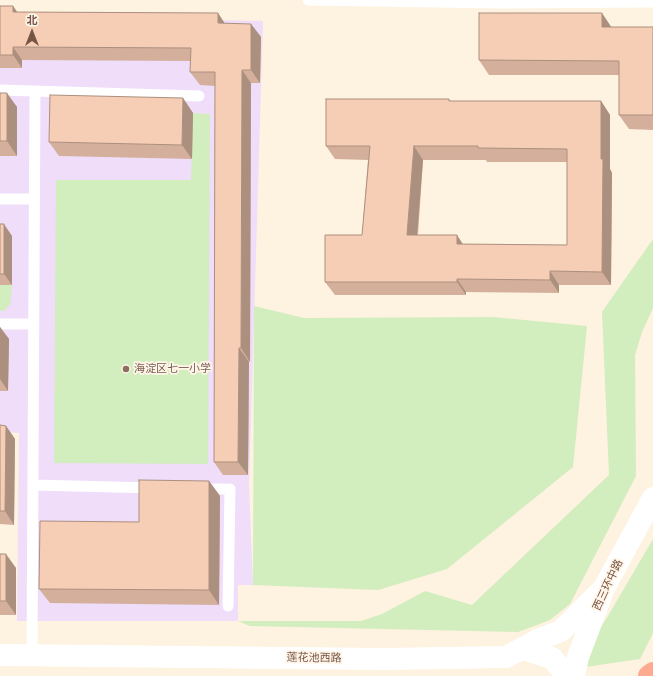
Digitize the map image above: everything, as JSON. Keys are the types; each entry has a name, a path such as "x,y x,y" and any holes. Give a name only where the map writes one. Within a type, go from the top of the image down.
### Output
{"highway":[{"path":"649,676 653,673"}],"street":[{"name":"西三环中路","path":"574,676 578,657 604,588 653,498"},
{"name":"莲花池西路","path":"0,655 383,659 506,657 523,650 540,639 562,630 604,588"},
{"path":"523,650 552,658 567,676"}],"lane":[{"path":"308,0 653,2"},
{"path":"0,90 200,96"},
{"path":"32,655 35,90"},
{"path":"0,199 34,199"},
{"path":"0,324 34,324"},
{"path":"33,485 167,488"},
{"path":"191,488 230,489 228,606"}],"shaded area":[{"name":"海淀区七一小学","path":"0,15 263,21 249,485 253,585 238,585 238,621 17,621 19,433 0,432"}],"green space":[{"path":"193,113 210,114 208,464 54,463 56,180 191,180"},
{"path":"653,239 653,308 642,332 635,355 636,476 570,604 550,620 518,632 250,626 238,621 361,621 382,614 425,591 472,605 609,475 602,312"},
{"path":"0,285 12,285 10,304 4,311 0,311"},
{"path":"254,306 304,318 493,317 587,326 573,467 447,569 378,590 253,585"},
{"path":"653,539 653,633 640,659 585,667 594,637"}],"building":[{"path":"0,6 13,6 13,12 218,13 218,23 251,24 251,70 242,70 241,348 239,348 238,462 214,462 215,72 190,72 191,48 13,47 13,55 0,55"},
{"path":"479,13 602,13 602,27 653,27 653,115 619,115 619,61 479,60"},
{"path":"0,93 7,93 7,141 0,141"},
{"path":"50,95 183,98 182,145 49,142"},
{"path":"326,99 601,101 601,159 603,159 602,272 550,271 550,280 457,279 457,282 325,282 325,235 362,235 370,146 326,146","holes":["414,146 478,146 478,148 567,149 567,245 457,244 457,235 407,235"]},
{"path":"0,224 4,224 4,274 0,274"},
{"path":"0,425 6,426 5,511 0,511"},
{"path":"139,480 209,481 209,590 39,589 40,521 139,522"},
{"path":"0,554 6,554 6,601 0,601"}],"place":[{"name":"海淀区七一小学","path":"126,369"}]}
